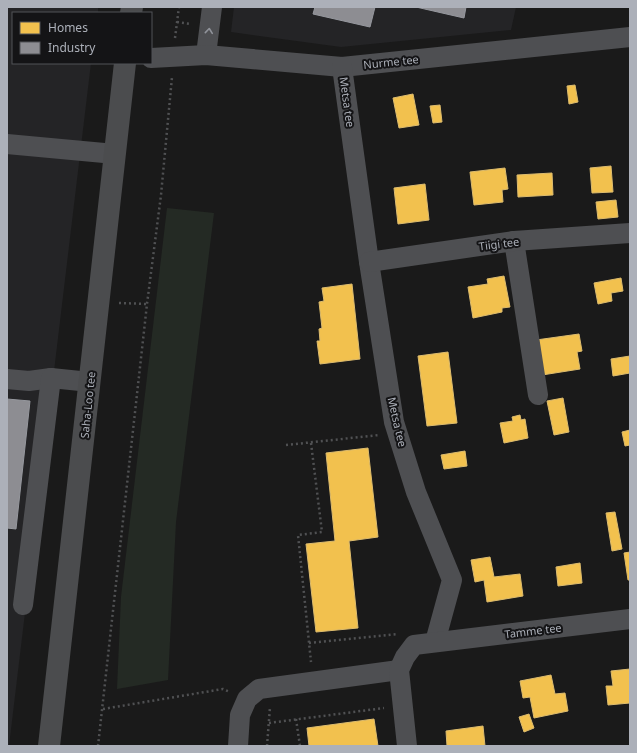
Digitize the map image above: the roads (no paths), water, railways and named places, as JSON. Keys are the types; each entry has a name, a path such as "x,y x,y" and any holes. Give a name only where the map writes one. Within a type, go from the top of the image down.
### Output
{"main road":[{"name":"Saha-Loo tee","path":"49,746 126,64"}],"street":[{"path":"206,55 212,7"},
{"name":"Nurme tee","path":"152,58 206,55 342,67 630,37"},
{"name":"Metsa tee","path":"342,67 369,262 394,422 416,492 452,580 435,642"},
{"path":"7,144 115,154"},
{"name":"Tiigi tee","path":"369,262 514,241 630,233"},
{"path":"514,241 538,396"},
{"path":"7,379 29,381 51,378 90,382"},
{"path":"23,605 51,378"},
{"name":"Tamme tee","path":"435,642 630,619"},
{"path":"407,746 399,670 405,657 414,645 435,642"},
{"path":"238,746 240,715 247,699 259,688 399,670"}]}
